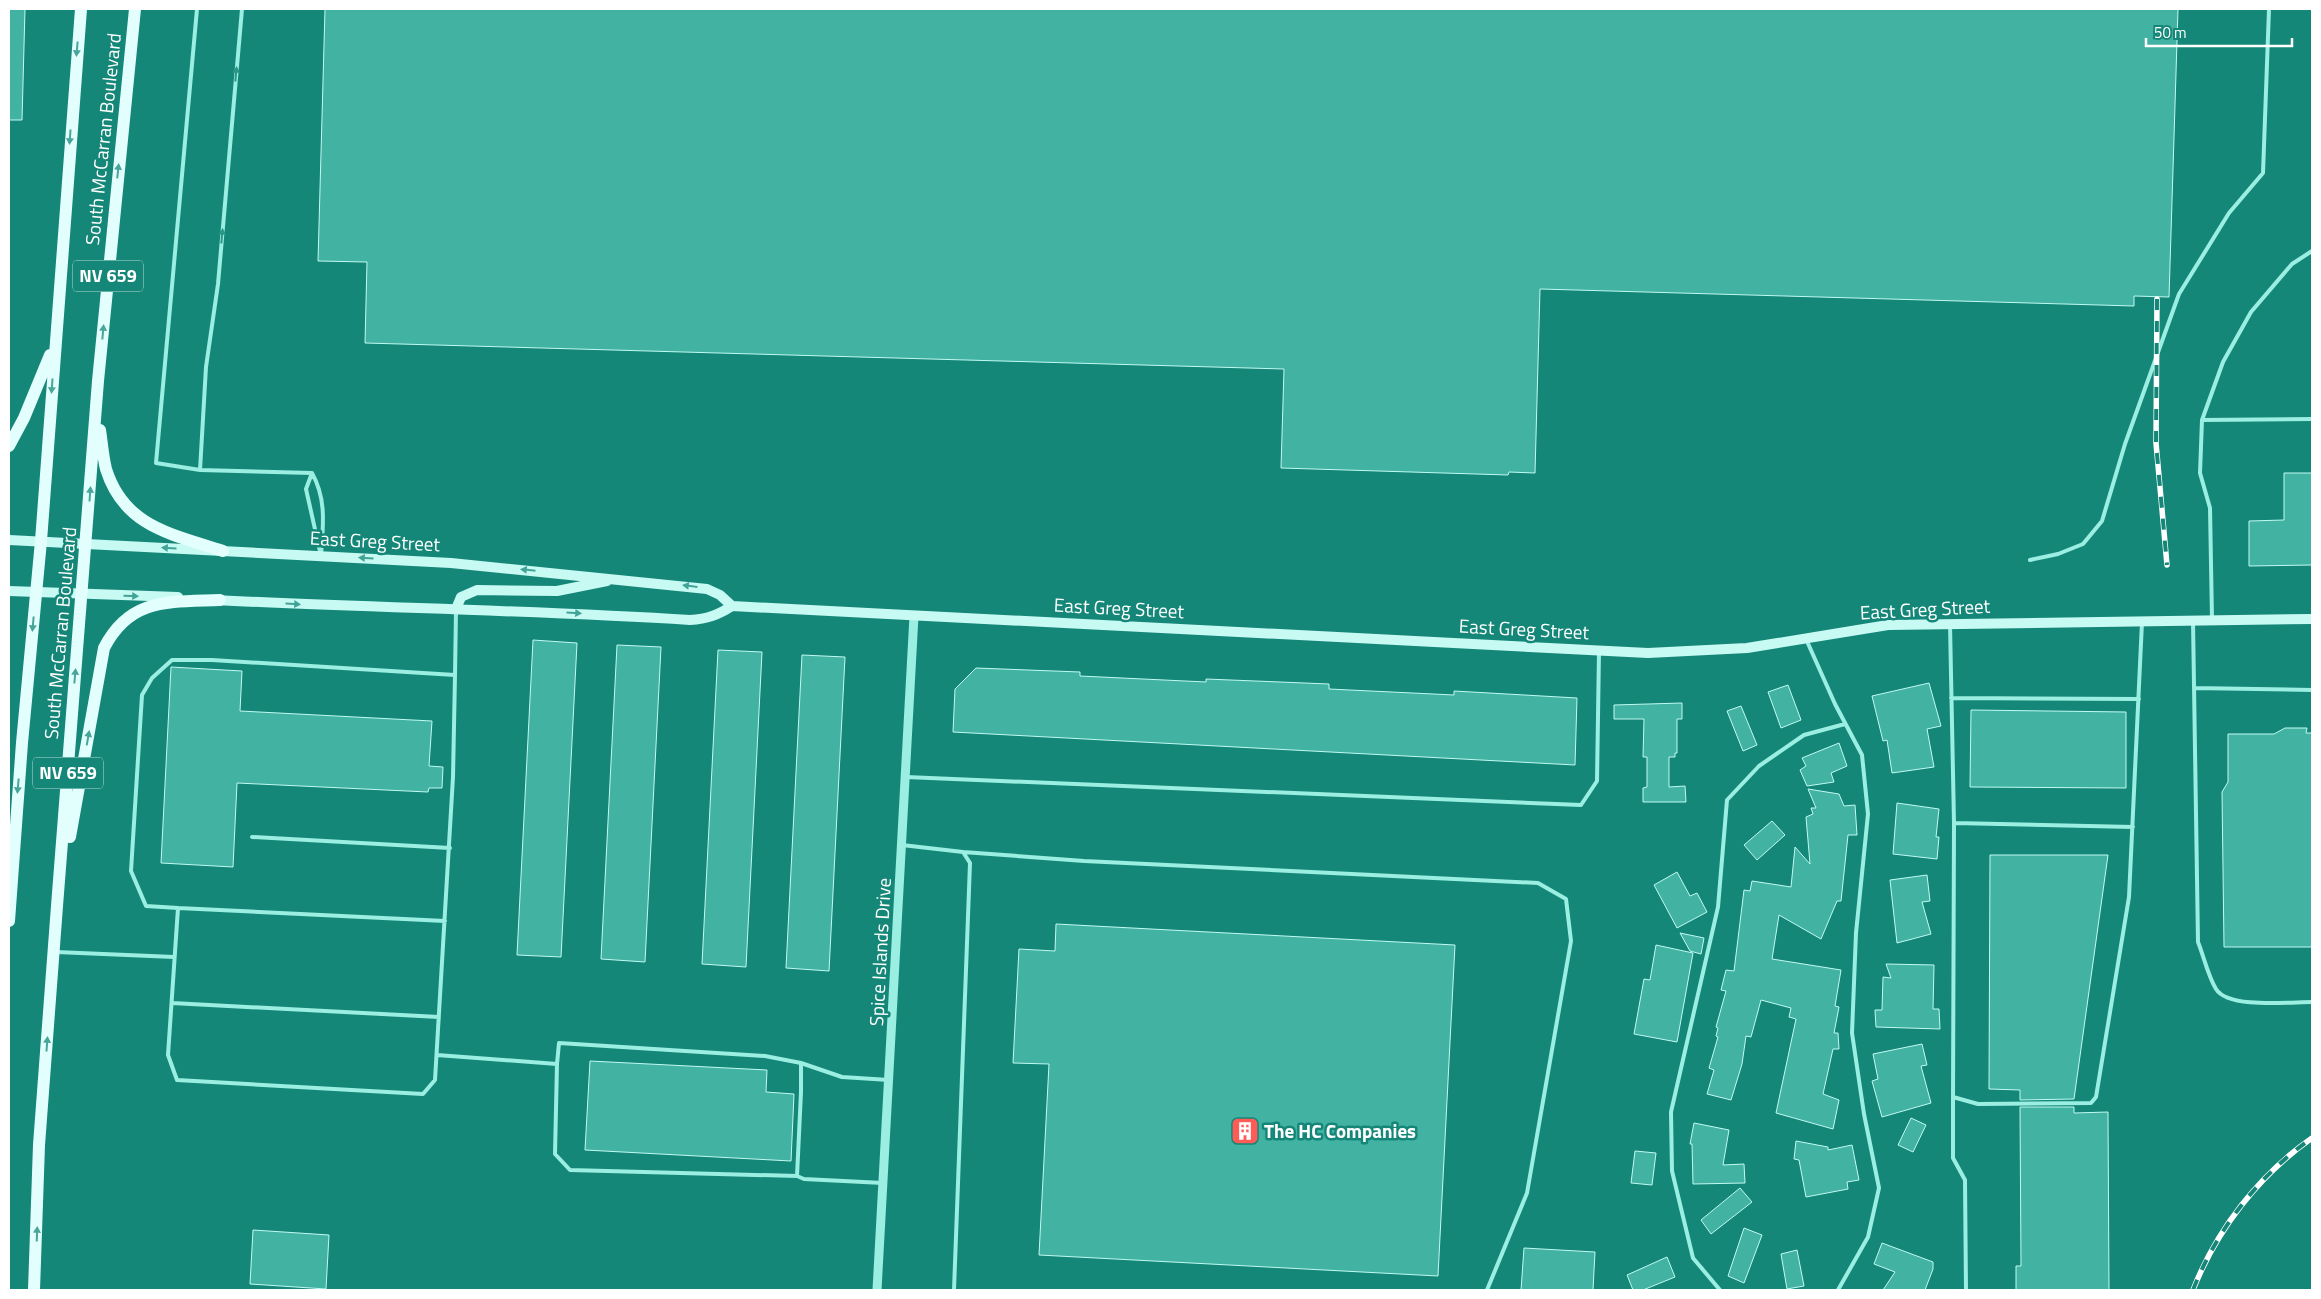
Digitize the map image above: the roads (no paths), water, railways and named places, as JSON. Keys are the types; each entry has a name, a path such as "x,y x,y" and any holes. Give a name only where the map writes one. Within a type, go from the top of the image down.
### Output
{"main road":[{"name":"South McCarran Boulevard","path":"9,921 41,541 81,9"},
{"name":"South McCarran Boulevard","path":"34,1290 39,1145 96,408 114,206 135,9"},
{"path":"9,446 24,418 55,344"},
{"path":"96,408 106,466 111,482 120,499 132,513 165,532 223,550"},
{"name":"East Greg Street","path":"9,540 223,550 486,566 707,589 720,595 732,606 1648,653 1713,651 1806,639 1868,627 1950,623 2312,619"},
{"path":"456,608 461,597 477,590 557,591 617,579"},
{"path":"9,591 357,607 456,608 690,620 706,619 719,615 732,606"},
{"path":"57,906 104,648 110,636 124,620 137,610 153,605 220,600"}],"street":[{"name":"Spice Islands Drive","path":"877,1290 914,616"}],"lane":[{"path":"197,9 156,463 200,470 312,473"},
{"path":"200,470 206,367 218,284 242,9"},
{"path":"2030,560 2058,554 2083,544 2102,521 2125,444 2179,294 2229,213 2263,173 2269,9"},
{"path":"2212,619 2210,508 2200,473 2202,420 2223,362 2250,312 2292,264 2312,250"},
{"path":"2202,420 2312,419"},
{"path":"312,473 320,487 324,507 321,556"},
{"path":"312,473 306,489 321,556"},
{"path":"178,908 168,1055 177,1080 424,1094 435,1080 437,1055 450,848 456,608"},
{"path":"2193,619 2198,942 2216,989 2223,998 2236,1002 2312,1002"},
{"path":"1953,1097 1978,1104 2091,1103 2096,1097 2130,898 2142,620"},
{"path":"1950,623 1954,823 1953,1158 1962,1169 1965,1180 1966,1290"},
{"path":"1806,639 1845,724 1862,755 1868,814 1856,933 1852,1033 1864,1114 1879,1188 1868,1237 1838,1290"},
{"path":"906,776 1581,805 1597,781 1599,650"},
{"path":"445,922 146,906 131,871 142,696 152,678 172,660 212,660 455,675"},
{"path":"2194,688 2312,690"},
{"path":"1951,698 2138,699"},
{"path":"1720,1290 1694,1258 1672,1171 1671,1112 1718,907 1727,800 1758,766 1804,735 1845,724"},
{"path":"1954,823 2133,828"},
{"path":"252,837 450,848"},
{"path":"902,845 963,852 1084,861 1538,883 1566,899 1571,941 1528,1193 1487,1290"},
{"path":"954,1290 970,863 963,852"},
{"path":"54,952 174,957"},
{"path":"172,1003 439,1016"},
{"path":"883,1183 804,1179 797,1176 570,1170 554,1154 557,1064 559,1043 764,1056 801,1063 842,1077 889,1080"},
{"path":"437,1055 557,1064"},
{"path":"797,1176 801,1063"}],"railway":[{"path":"2157,299 2156,443 2167,565"},
{"path":"2193,1290 2214,1246 2242,1205 2274,1169 2312,1138"}],"place":[{"name":"The HC Companies","path":"1245,1131"}]}
